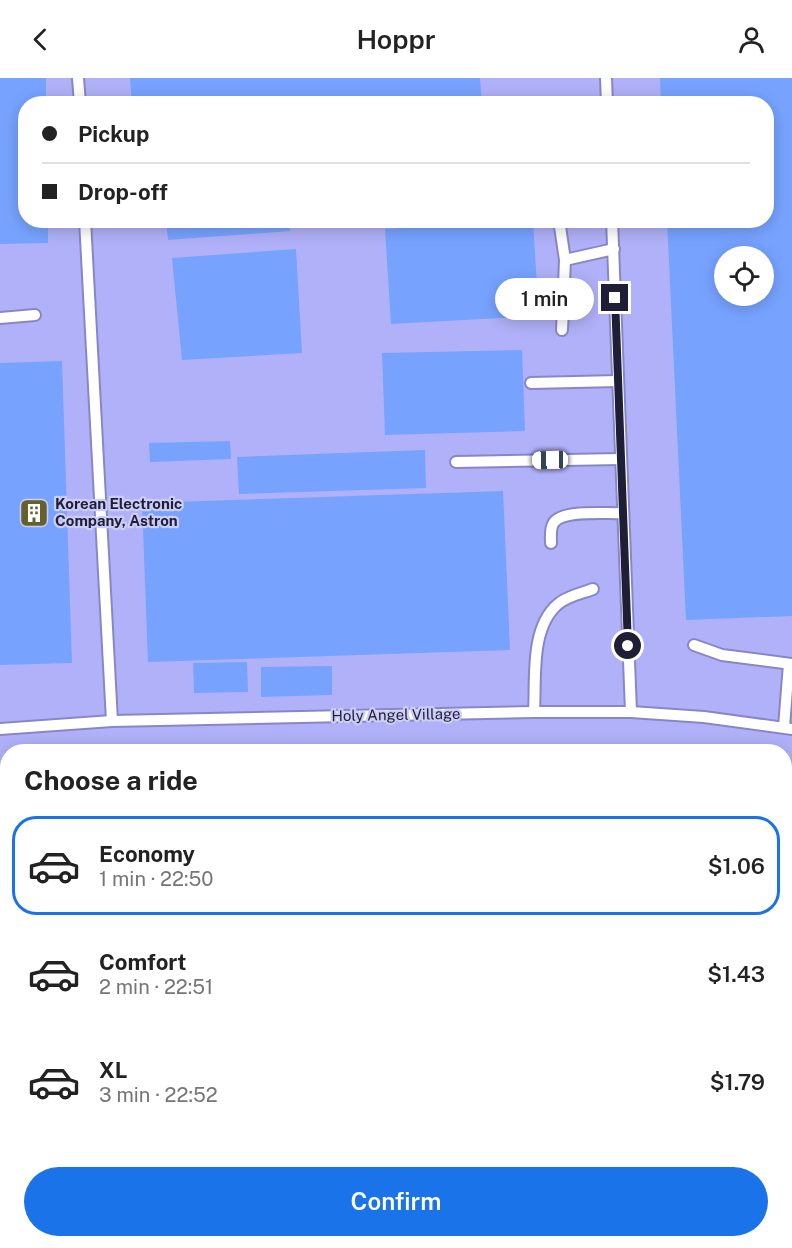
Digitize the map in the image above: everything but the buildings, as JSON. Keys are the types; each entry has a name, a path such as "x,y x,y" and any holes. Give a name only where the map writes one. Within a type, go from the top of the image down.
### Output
{"lane":[{"path":"78,78 79,96"},
{"path":"606,78 607,96"},
{"path":"85,228 112,721"},
{"path":"560,228 565,260 562,330"},
{"path":"613,228 631,712"},
{"path":"565,260 614,249"},
{"path":"0,318 35,315"},
{"path":"531,383 618,381"},
{"path":"456,462 621,459"},
{"path":"550,543 552,526 556,519 566,514 622,513"},
{"path":"534,711 537,645 544,621 559,603 593,589"},
{"path":"694,645 722,655 790,664 788,728"},
{"name":"Holy Angel Village","path":"0,729 112,721 534,711 631,712 788,728"}],"shaded area":[{"path":"0,78 792,78 792,744 0,744"}],"place":[{"name":"Korean Electronic Company, Astron","path":"34,513"}],"route":[{"path":"615,298 628,646"}]}
